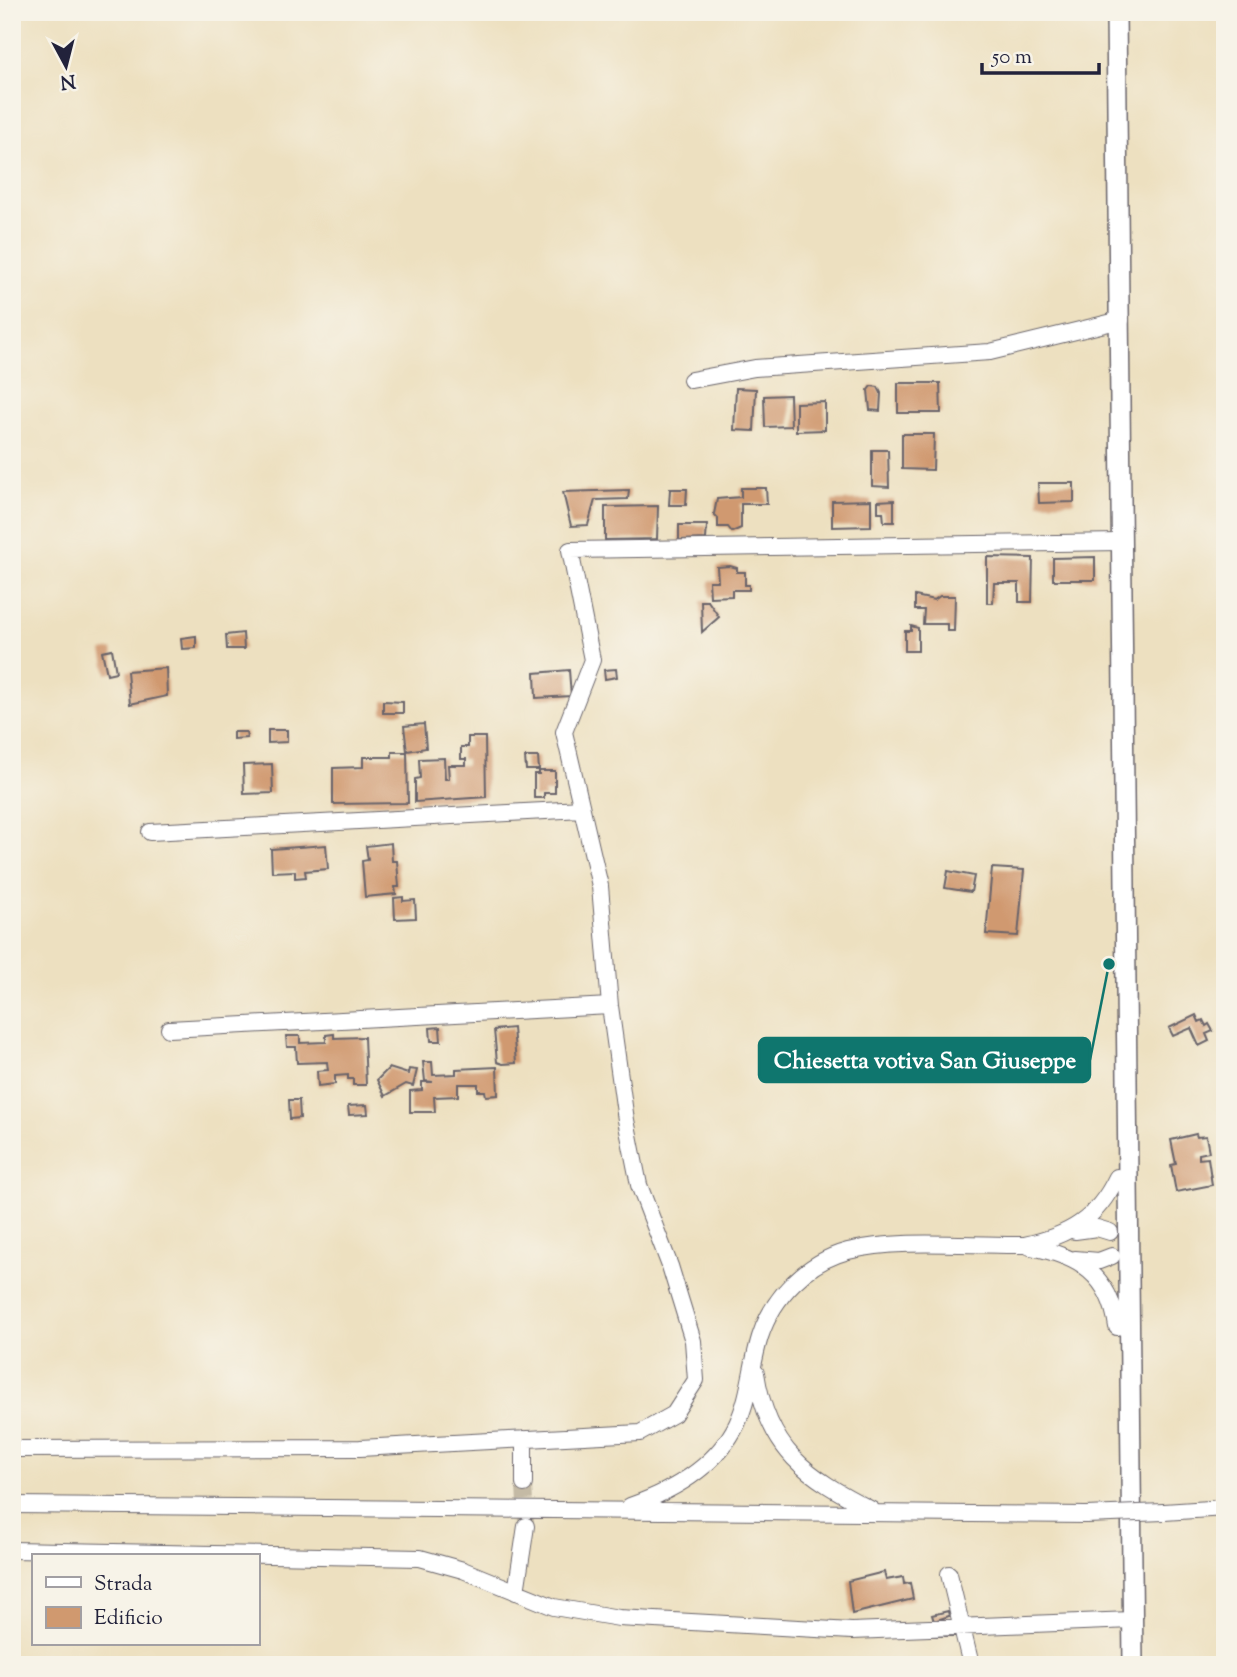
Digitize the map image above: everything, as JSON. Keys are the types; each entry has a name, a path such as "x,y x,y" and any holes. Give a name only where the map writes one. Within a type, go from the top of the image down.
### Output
{"main road":[{"path":"1116,12 1133,1665"}],"street":[{"path":"691,380 755,368 990,352 1121,320"},
{"path":"12,1449 360,1448 640,1433 674,1414 696,1380 693,1341 670,1266 639,1185 626,1119 610,1006 600,886 564,732 592,660 570,550 1120,542"},
{"path":"150,832 582,809"},
{"path":"169,1028 610,1006"},
{"path":"1062,1235 1082,1225 1095,1213 1116,1177"},
{"path":"615,1510 654,1497 685,1481 717,1454 736,1425 748,1395 760,1336 772,1309 795,1280 816,1265 846,1252 876,1246 1024,1245 1088,1229 1110,1232"},
{"path":"1024,1245 1086,1261 1112,1256"},
{"path":"1069,1258 1091,1273 1109,1291 1117,1327"},
{"path":"754,1363 767,1421 784,1448 802,1469 820,1482 878,1513"},
{"path":"524,1439 524,1483"},
{"path":"12,1505 1086,1515 1225,1508"},
{"path":"516,1592 526,1526"},
{"path":"12,1550 216,1554"},
{"path":"259,1555 420,1558 463,1570 554,1607 619,1618 852,1631 1132,1620"},
{"path":"949,1574 971,1665"}],"building":[{"path":"898,383 940,383 941,413 898,413"},
{"path":"871,386 878,387 881,393 880,411 870,410 868,390"},
{"path":"736,388 756,389 754,431 734,430"},
{"path":"790,395 791,426 765,427 764,396"},
{"path":"825,402 825,430 796,431 796,403"},
{"path":"902,434 934,434 933,470 902,469"},
{"path":"872,450 888,450 889,487 872,486"},
{"path":"1038,483 1074,483 1074,502 1039,503"},
{"path":"741,488 766,488 767,504 741,504 741,528 732,532 728,527 718,527 718,518 714,514 717,499 741,497"},
{"path":"670,489 687,489 686,505 669,505"},
{"path":"629,490 628,499 595,500 588,525 571,526 563,492"},
{"path":"871,500 871,526 832,527 832,501"},
{"path":"894,500 894,522 884,522 883,512 878,512 878,501"},
{"path":"658,506 657,539 605,540 605,507"},
{"path":"679,525 707,525 706,539 679,540"},
{"path":"987,557 1033,558 1032,602 1019,602 1019,583 994,583 993,603 987,603"},
{"path":"1095,557 1095,580 1053,580 1053,558"},
{"path":"717,567 737,568 737,572 745,572 745,585 749,585 749,590 732,590 732,596 710,597 709,581 718,581"},
{"path":"915,596 934,600 940,596 955,596 954,631 947,631 947,624 923,624 924,610 915,610"},
{"path":"701,601 708,601 719,617 702,632"},
{"path":"911,626 918,628 918,651 905,651 905,631 911,631"},
{"path":"243,633 244,649 227,649 226,635"},
{"path":"196,636 196,648 182,649 181,638"},
{"path":"112,649 116,672 107,674 102,651"},
{"path":"166,668 167,696 130,704 127,671"},
{"path":"616,669 617,677 605,679 604,670"},
{"path":"569,670 571,696 536,698 535,673"},
{"path":"383,701 403,702 403,713 383,713"},
{"path":"424,724 426,748 407,751 404,726"},
{"path":"268,730 287,730 287,742 268,743"},
{"path":"233,732 246,732 247,738 233,739"},
{"path":"468,737 485,737 486,797 415,802 415,779 420,778 419,759 444,758 445,779 449,779 448,765 466,765 466,759 461,759 461,747 468,747"},
{"path":"392,752 407,752 408,803 333,804 333,768 363,767 363,757 392,757"},
{"path":"525,757 538,757 539,770 526,770"},
{"path":"272,764 273,793 244,794 243,765"},
{"path":"539,771 555,771 555,793 544,793 544,798 534,798 534,774 539,774"},
{"path":"391,843 392,861 397,861 399,887 395,887 396,894 365,897 362,861 368,860 366,846"},
{"path":"326,845 328,869 305,871 306,877 295,878 295,871 272,872 271,849"},
{"path":"992,868 1024,870 1018,936 986,934"},
{"path":"948,871 974,876 971,892 945,888"},
{"path":"403,897 403,901 415,900 416,918 395,919 394,898"},
{"path":"1196,1015 1199,1022 1203,1020 1213,1031 1206,1034 1209,1041 1199,1046 1191,1028 1173,1036 1169,1028"},
{"path":"440,1027 441,1041 431,1041 430,1028"},
{"path":"513,1028 516,1063 497,1062 494,1030"},
{"path":"334,1034 334,1038 364,1037 366,1085 353,1085 353,1079 348,1079 348,1075 335,1076 335,1084 318,1086 317,1071 328,1070 327,1062 297,1063 296,1047 287,1047 286,1036 300,1036 300,1043 326,1042 326,1035"},
{"path":"423,1062 432,1062 433,1075 456,1074 456,1069 497,1067 498,1095 486,1096 485,1091 478,1091 478,1084 458,1084 458,1096 434,1097 435,1112 410,1112 410,1091 422,1090 422,1082 433,1082 425,1081"},
{"path":"389,1068 408,1074 409,1069 417,1070 413,1086 406,1084 385,1096 377,1080"},
{"path":"289,1100 299,1100 300,1118 290,1119"},
{"path":"367,1105 368,1114 349,1115 348,1106"},
{"path":"1196,1134 1197,1137 1206,1136 1209,1152 1199,1154 1199,1159 1208,1158 1212,1185 1176,1192 1171,1165 1176,1164 1171,1140"},
{"path":"884,1572 886,1580 903,1577 904,1584 910,1583 913,1599 852,1614 848,1581"},
{"path":"948,1611 949,1616 934,1621 932,1615"}],"tunnel":[{"path":"524,1484 526,1523"}],"place":[{"name":"Chiesetta votiva San Giuseppe","path":"1109,964"}]}
